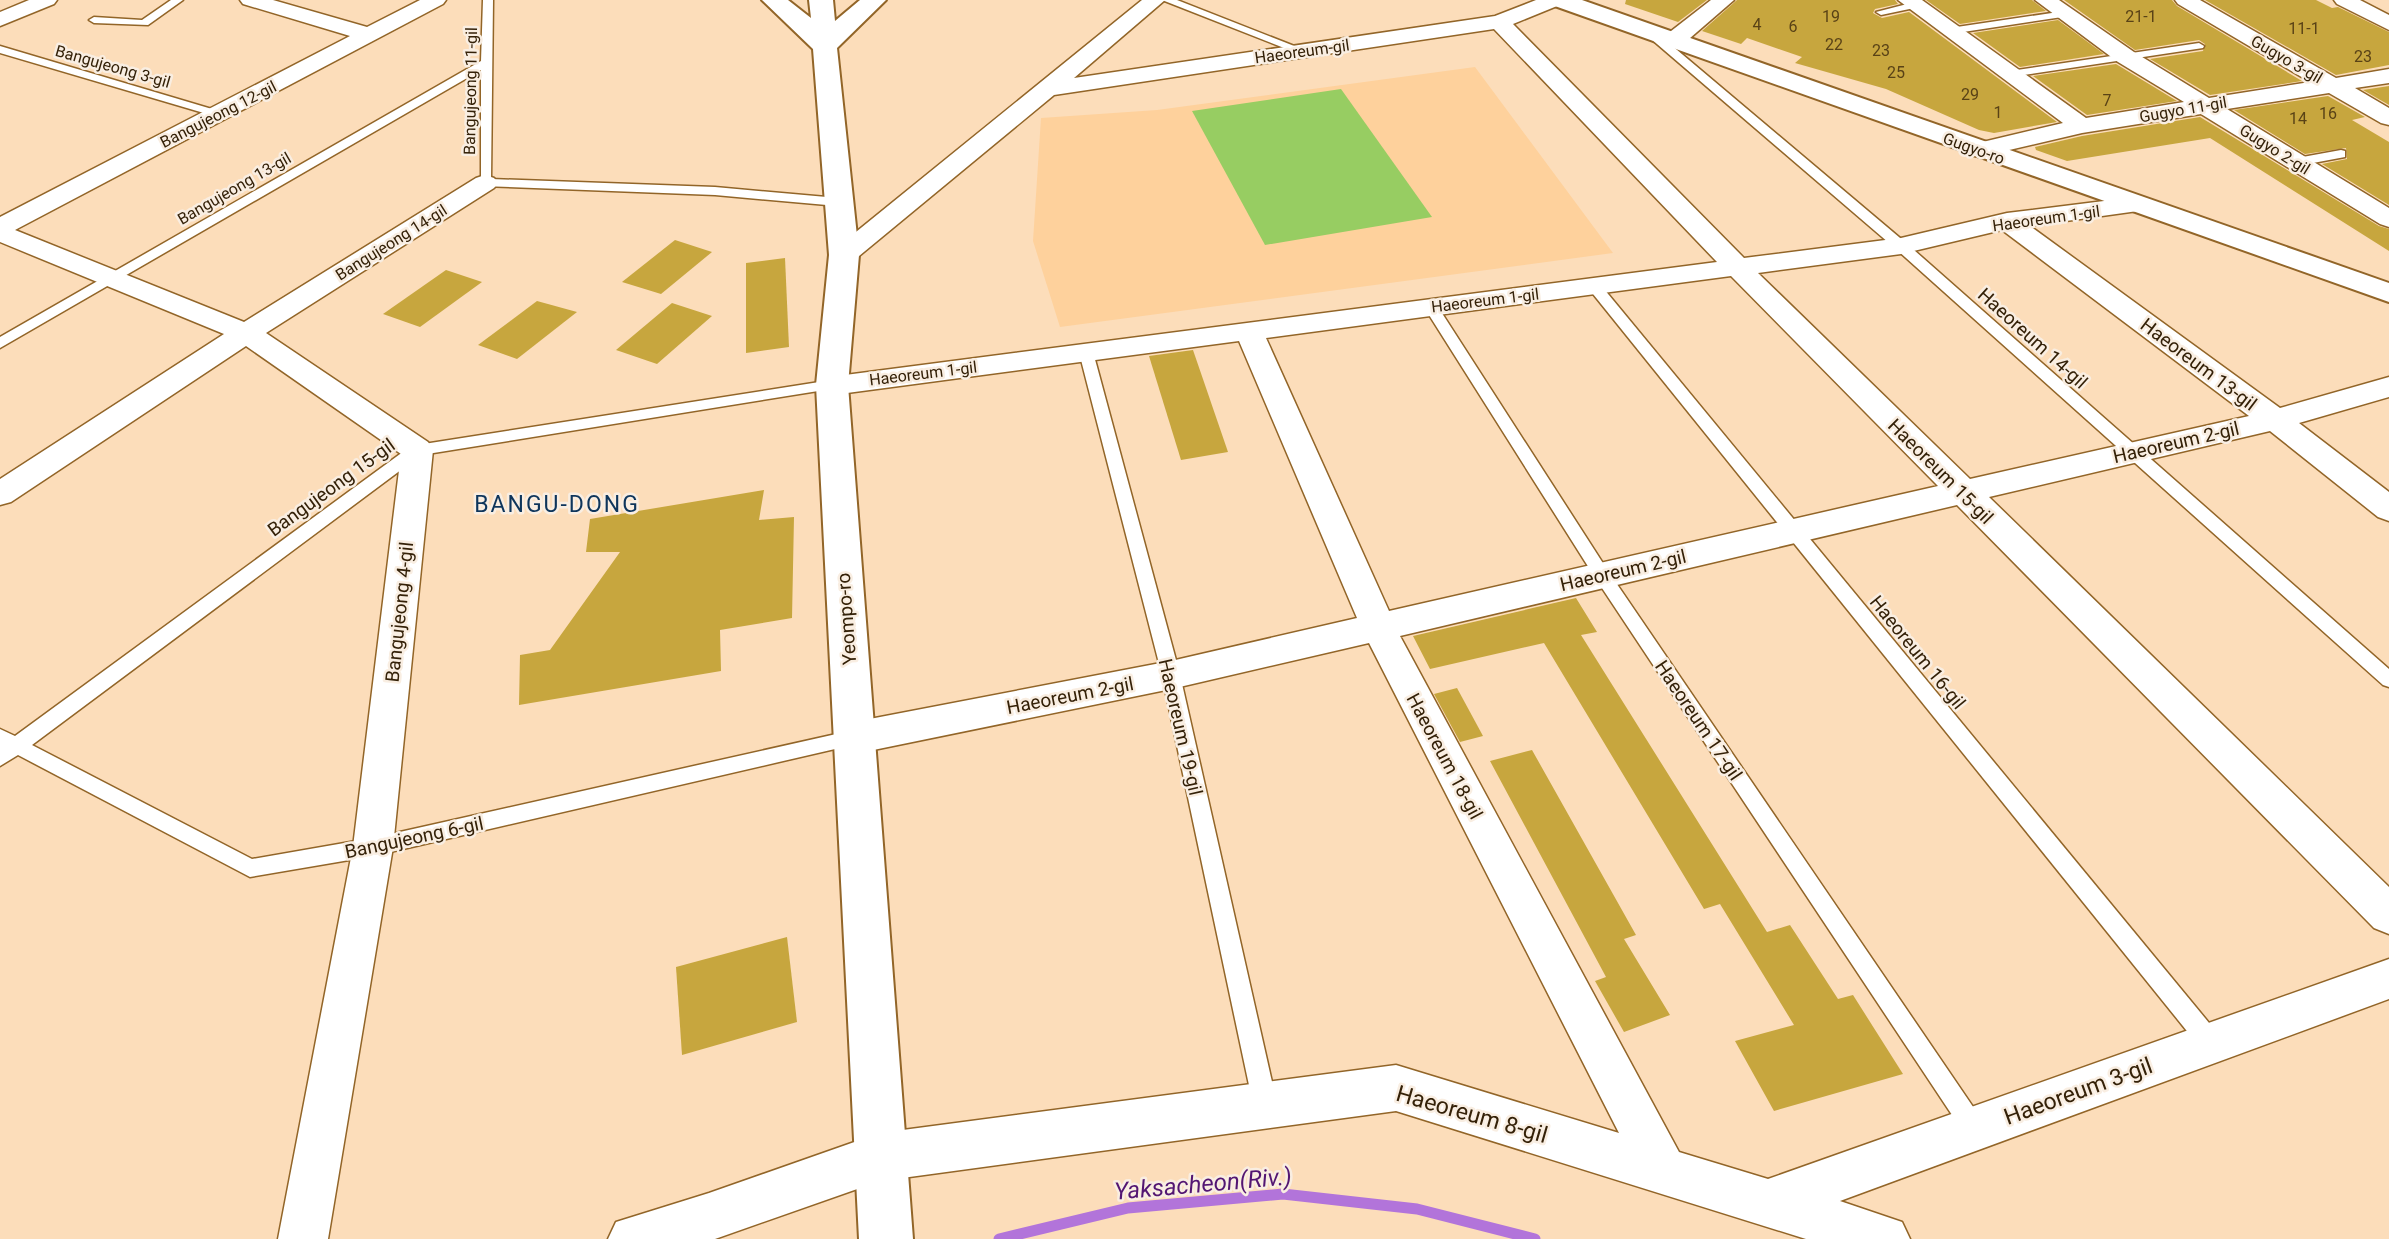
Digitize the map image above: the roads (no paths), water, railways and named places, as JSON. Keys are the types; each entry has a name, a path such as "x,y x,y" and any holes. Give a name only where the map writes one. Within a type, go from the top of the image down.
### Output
{"main road":[{"path":"774,0 806,26 825,47 841,28 874,0"},
{"name":"Yeompo-ro","path":"821,0 844,255 832,385 886,1239"},
{"name":"Gugyo-ro","path":"1558,0 2389,293"}],"street":[{"path":"0,20 47,0"},
{"path":"250,0 369,35"},
{"name":"Bangujeong 12-gil","path":"0,227 436,0"},
{"path":"844,255 1155,0"},
{"name":"Haeoreum-gil","path":"1045,89 1499,22 1558,0"},
{"path":"1674,40 1724,0"},
{"name":"Gugyo 2-gil","path":"2045,0 2126,57 2389,219"},
{"name":"Gugyo 3-gil","path":"2185,0 2389,118"},
{"path":"2344,0 2389,24"},
{"path":"1912,3 2082,126"},
{"name":"Haeoreum 15-gil","path":"1499,22 1961,492 2389,915"},
{"name":"Gugyo 11-gil","path":"1979,150 2082,126 2204,104 2389,76"},
{"name":"Bangujeong 14-gil","path":"0,494 246,333 485,183"},
{"name":"Haeoreum 1-gil","path":"832,385 1901,246 2007,221 2136,205"},
{"name":"Haeoreum 13-gil","path":"2007,221 2275,420 2389,509"},
{"path":"0,233 246,333 417,450"},
{"name":"Haeoreum 18-gil","path":"1249,331 1378,627 1663,1170"},
{"name":"Haeoreum 2-gil","path":"854,738 1171,675 2275,420 2389,387"},
{"name":"Bangujeong 4-gil","path":"303,1239 373,847 417,450"},
{"name":"Haeoreum 3-gil","path":"1767,1203 2389,979"},
{"name":"Haeoreum 8-gil","path":"633,1239 709,1217 880,1157 1396,1088 1885,1239"}],"lane":[{"path":"94,20 144,23 178,0"},
{"name":"Bangujeong 11-gil","path":"485,183 488,0"},
{"path":"1167,0 1301,51"},
{"path":"1881,12 1912,3"},
{"path":"1950,31 2064,14"},
{"name":"Haeoreum 14-gil","path":"1647,30 1901,246 2389,680"},
{"path":"2010,74 2199,46"},
{"name":"Bangujeong 3-gil","path":"0,49 218,114"},
{"name":"Bangujeong 13-gil","path":"0,343 485,63"},
{"path":"2297,162 2341,155"},
{"path":"485,183 715,191 838,202"},
{"name":"Haeoreum 16-gil","path":"1594,286 2211,1043"},
{"name":"Haeoreum 17-gil","path":"1431,307 1602,575 1974,1128"},
{"name":"Haeoreum 19-gil","path":"1086,352 1171,675 1265,1105"},
{"name":"Bangujeong 15-gil","path":"0,758 8,741 417,450 832,385"},
{"name":"Bangujeong 6-gil","path":"8,741 250,869 373,847 854,738"}],"waterway":[{"name":"Yaksacheon(Riv.)","path":"999,1239 1128,1208 1283,1194 1417,1209 1535,1239"}],"district":[{"name":"BANGU-DONG","path":"557,504"}]}
